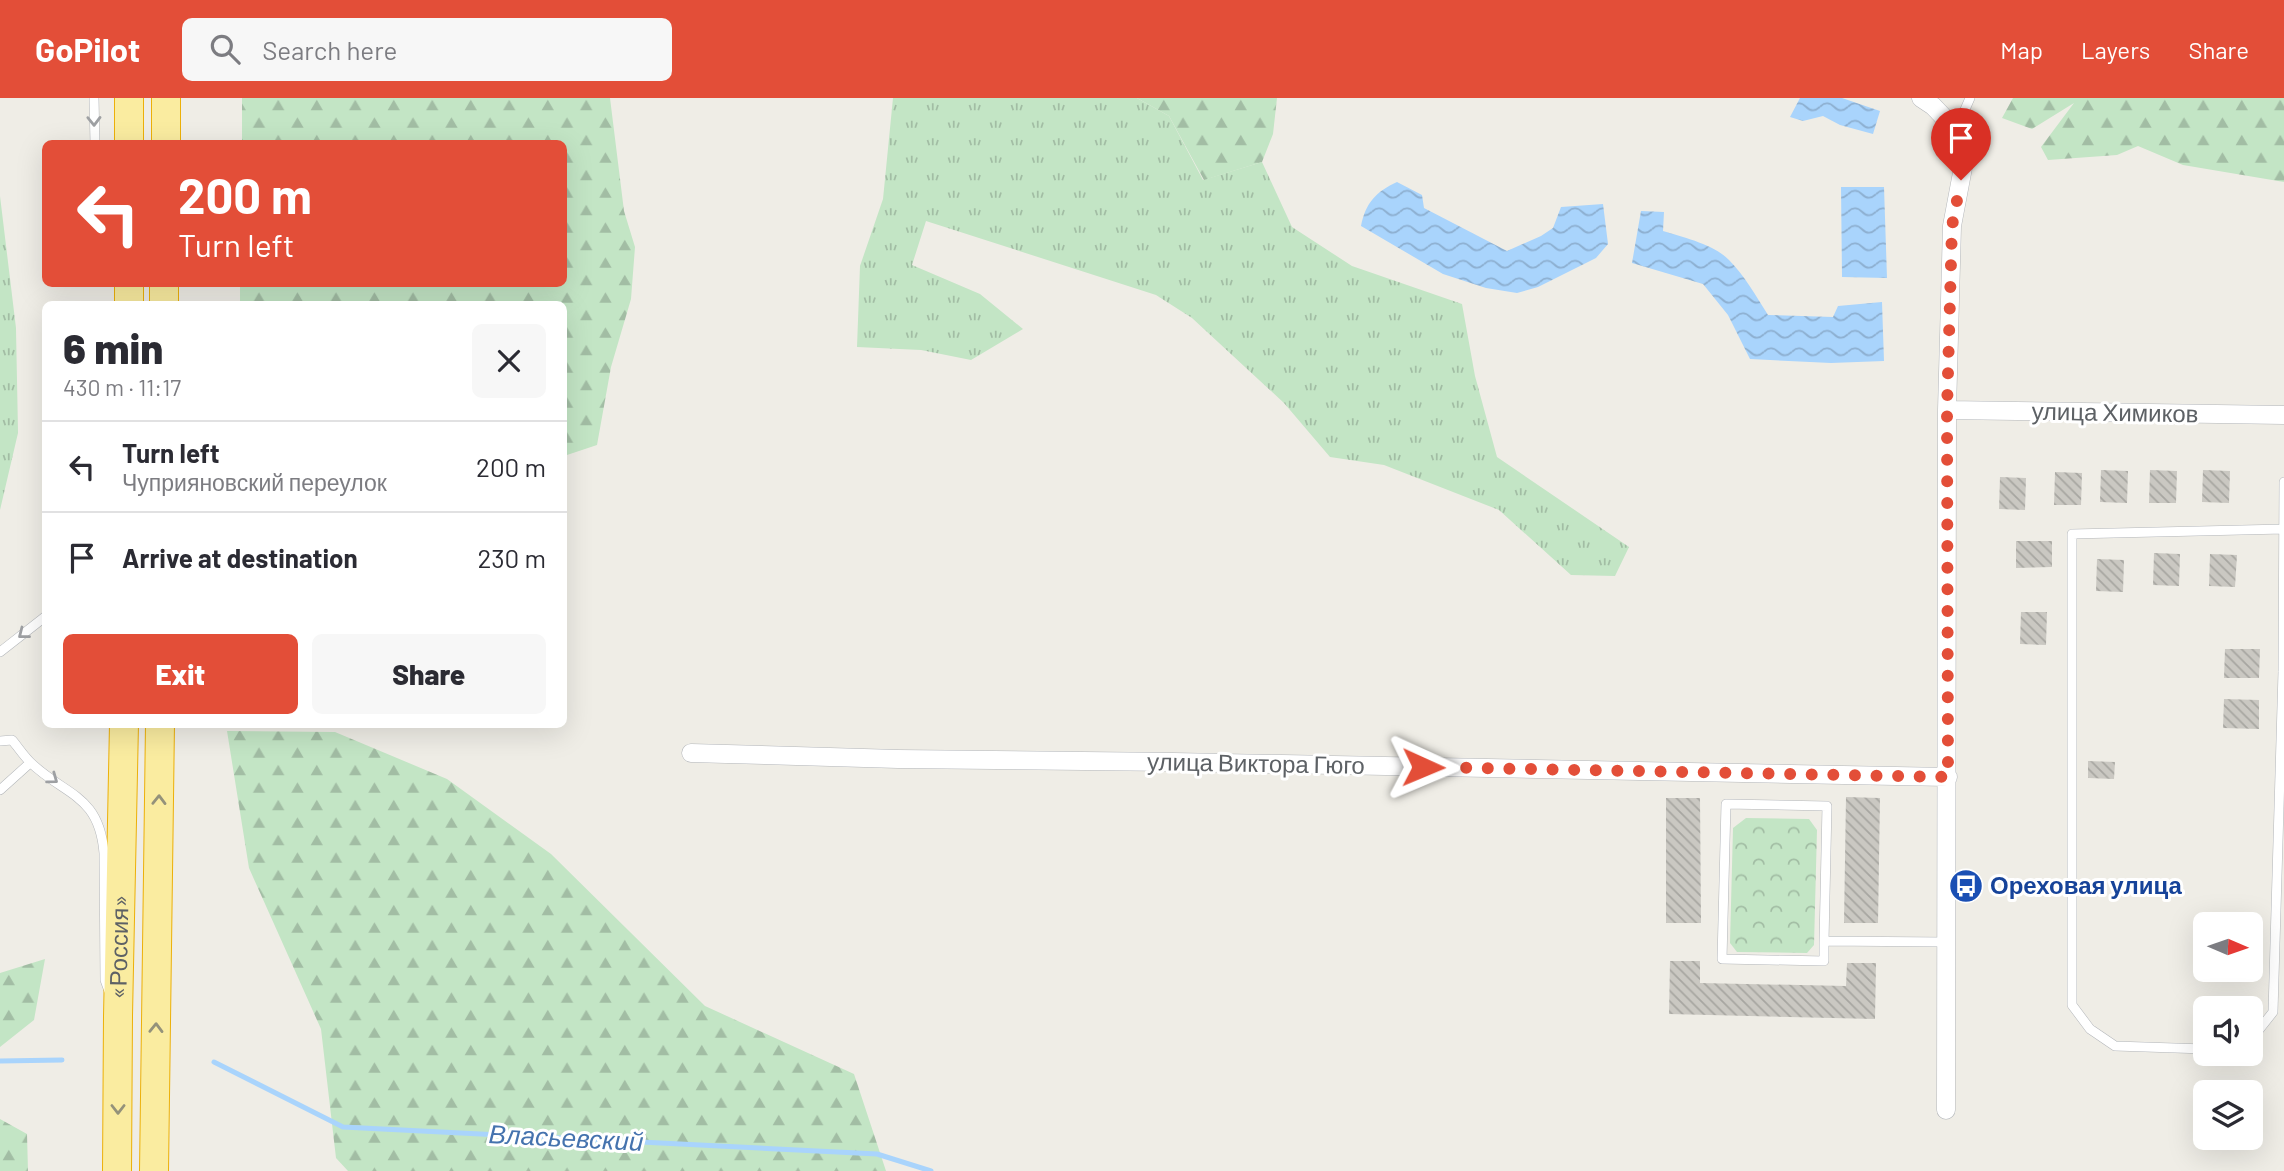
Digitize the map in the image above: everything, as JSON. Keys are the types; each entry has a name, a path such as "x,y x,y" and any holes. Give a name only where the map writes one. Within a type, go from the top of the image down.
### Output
{"highway":[{"path":"129,98 129,140"},
{"path":"166,98 166,140"},
{"name":"«Россия»","path":"117,1171 124,728"},
{"name":"«Россия»","path":"154,1171 160,728"}],"street":[{"path":"1921,98 1933,106 1960,136 1965,157 1952,226 1947,410 1946,1110"},
{"name":"улица Химиков","path":"1947,410 2284,415"},
{"name":"улица Виктора Гюго","path":"691,753 898,760 1174,762 1948,777"}],"lane":[{"path":"94,98 95,140"},
{"path":"1954,128 1961,121 1970,98"},
{"path":"2263,1025 2273,1012 2284,672 2284,482"},
{"path":"2193,1049 2115,1046 2090,1029 2072,1005 2072,534 2284,529"},
{"path":"0,652 42,619"},
{"path":"0,741 12,740 30,762 90,808 100,829 104,852 104,980 118,1016"},
{"path":"0,790 30,762"},
{"path":"1726,804 1827,806 1824,941 1824,961 1722,959 1726,804"},
{"path":"1824,941 1945,942"}],"green space":[{"path":"242,98 610,98 624,211 635,247 631,299 611,367 597,445 567,455 567,301 240,301 240,287 567,287 567,140 242,140"},
{"path":"893,98 1137,98 1169,116 1203,180 1262,162 1292,227 1352,266 1462,304 1475,376 1497,457 1629,547 1615,576 1571,575 1499,510 1384,465 1330,457 1284,403 1192,318 1156,295 926,221 912,265 980,294 1023,329 971,360 921,350 857,347 860,266 883,199"},
{"path":"1137,98 1277,98 1273,134 1262,162 1204,180 1169,116"},
{"path":"2013,98 2284,98 2284,182 2183,165 2138,146 2117,155 2048,160 2041,147 2074,103 2032,129 2002,118"},
{"path":"0,196 16,328 18,433 0,510"},
{"path":"227,731 335,732 447,779 551,854 705,1006 854,1074 886,1171 348,1171 336,1158 321,1029 249,868"},
{"path":"1746,818 1809,819 1817,830 1814,945 1807,953 1737,952 1730,943 1733,828"},
{"path":"45,959 34,1020 0,1047 0,973"},
{"path":"0,1119 27,1134 28,1171 0,1171"}],"water":[{"path":"1800,98 1842,98 1880,111 1873,134 1840,125 1823,116 1803,121 1790,117"},
{"path":"1397,182 1422,195 1424,208 1507,251 1553,228 1561,207 1603,204 1608,244 1596,258 1538,287 1517,293 1486,288 1443,274 1361,226 1373,199"},
{"path":"1841,187 1884,187 1887,278 1842,277"},
{"path":"1641,211 1664,212 1663,231 1698,242 1723,255 1745,279 1768,315 1833,317 1838,306 1882,302 1884,361 1831,363 1750,359 1728,315 1703,284 1632,263"}],"building":[{"path":"2101,470 2128,471 2127,503 2100,502"},
{"path":"2150,470 2177,471 2176,503 2149,503"},
{"path":"2203,470 2230,471 2229,503 2202,502"},
{"path":"2055,472 2082,473 2081,505 2054,505"},
{"path":"2000,477 2026,478 2025,510 1999,509"},
{"path":"2016,541 2052,541 2052,567 2016,568"},
{"path":"2154,553 2180,554 2179,586 2153,585"},
{"path":"2210,554 2237,555 2235,587 2209,586"},
{"path":"2097,559 2124,560 2123,592 2096,591"},
{"path":"2021,612 2047,612 2046,645 2020,644"},
{"path":"2225,649 2260,649 2259,678 2224,678"},
{"path":"2224,699 2259,700 2259,729 2223,728"},
{"path":"2088,761 2115,762 2114,779 2088,778"},
{"path":"1846,797 1880,798 1878,923 1844,923"},
{"path":"1666,798 1700,798 1701,923 1666,923"},
{"path":"1670,961 1700,961 1700,983 1846,986 1847,963 1876,963 1875,1019 1669,1014"}],"waterway":[{"name":"Власьевский","path":"0,1061 62,1060"},
{"name":"Власьевский","path":"214,1062 343,1127 877,1154 931,1171"}],"place":[{"name":"Ореховая улица","path":"1966,886"}],"route":[{"path":"1423,767 1948,777 1947,410 1952,226 1961,180"}]}
